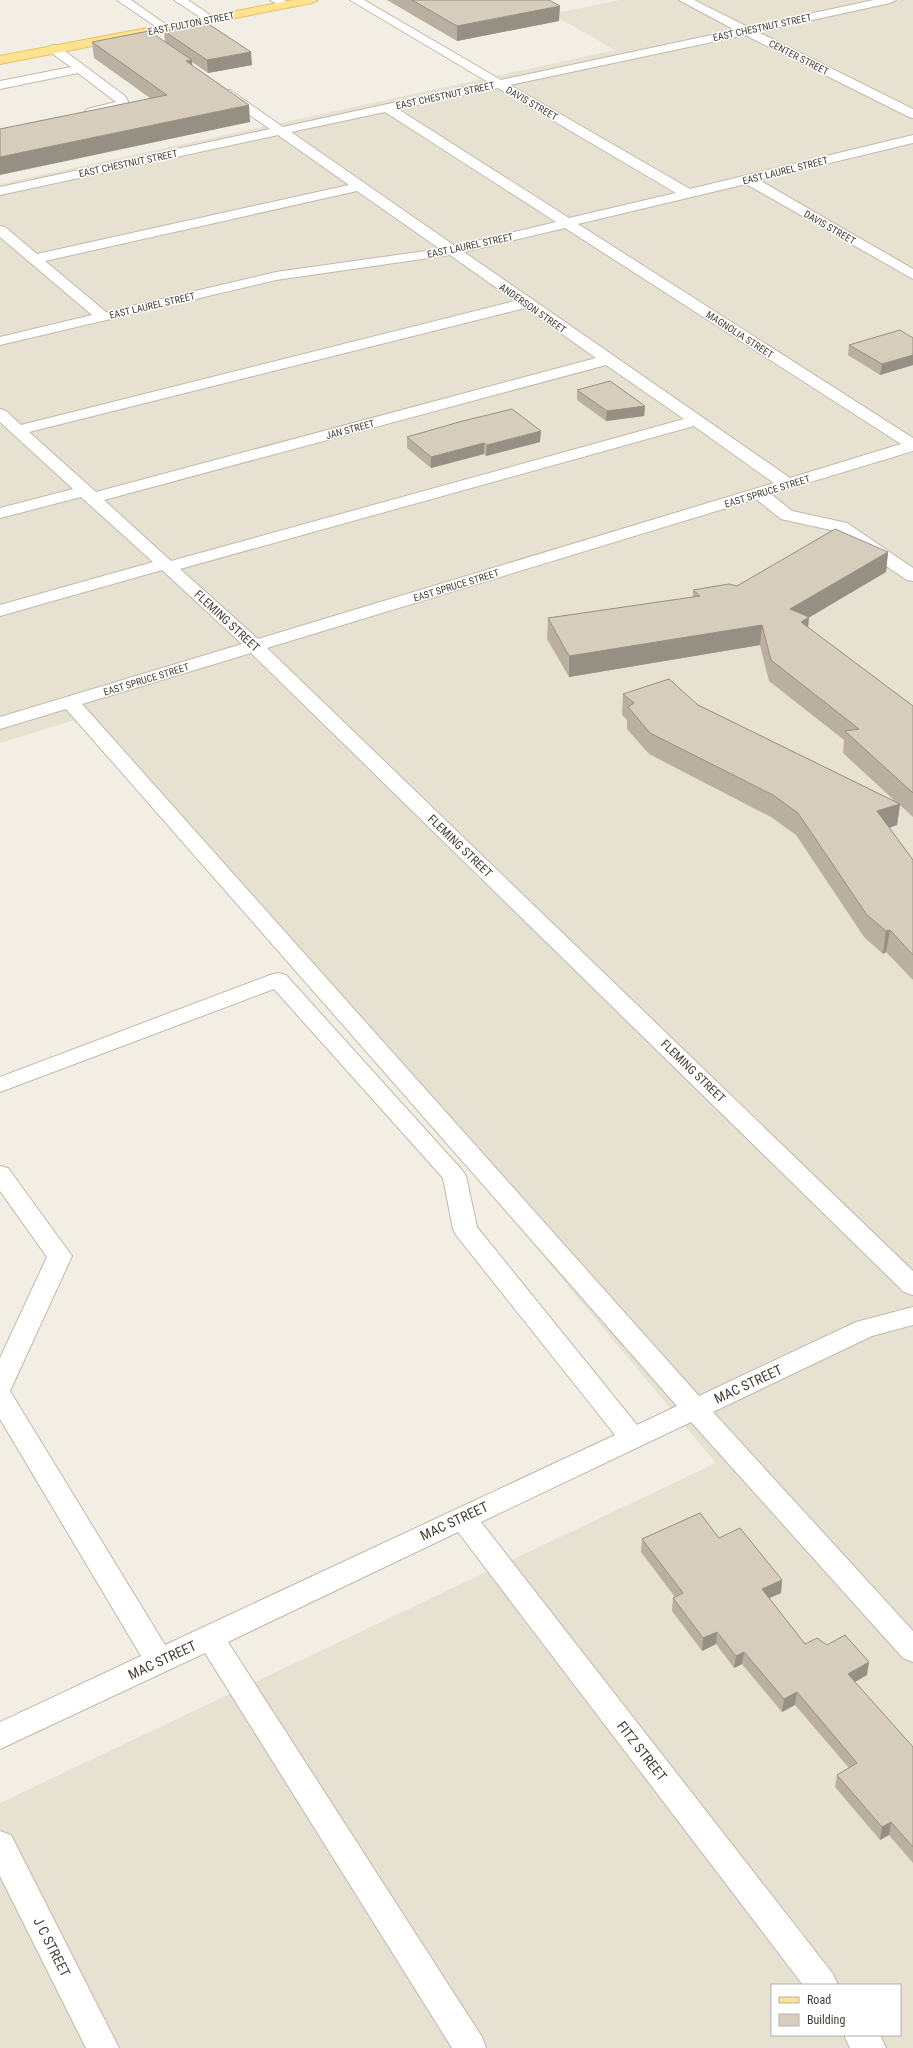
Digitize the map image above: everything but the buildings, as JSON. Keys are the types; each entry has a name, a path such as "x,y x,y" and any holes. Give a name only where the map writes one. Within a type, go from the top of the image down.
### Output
{"main road":[{"name":"EAST FULTON STREET","path":"0,60 210,19 280,3 312,0"}],"street":[{"path":"123,0 165,28"},
{"path":"180,0 210,19"},
{"name":"DAVIS STREET","path":"356,0 688,194"},
{"name":"CENTER STREET","path":"685,0 913,114"},
{"name":"EAST CHESTNUT STREET","path":"0,191 890,0"},
{"path":"140,32 152,41"},
{"path":"54,49 121,99 123,103 115,107 81,114"},
{"path":"0,85 80,69"},
{"name":"ANDERSON STREET","path":"216,86 606,360 787,484"},
{"name":"MAGNOLIA STREET","path":"386,108 913,446"},
{"name":"EAST LAUREL STREET","path":"0,341 276,276 452,251 913,139"},
{"name":"DAVIS STREET","path":"747,179 913,275"},
{"path":"36,260 360,186"},
{"path":"0,230 103,317"},
{"path":"6,421 526,303"},
{"name":"JAN STREET","path":"0,513 89,494 606,360"},
{"name":"FLEMING STREET","path":"6,421 89,494 255,646 913,1286"},
{"path":"0,611 695,421"},
{"name":"EAST SPRUCE STREET","path":"0,723 913,446"},
{"path":"759,493 787,515 815,520 840,527 913,576"},
{"path":"70,702 695,1409 913,1650"},
{"path":"0,1085 278,980 454,1176 465,1229 632,1438"},
{"path":"0,1174 60,1256 0,1385"},
{"name":"MAC STREET","path":"0,1736 462,1517 865,1329 913,1316"},
{"path":"0,1397 159,1660"},
{"name":"FITZ STREET","path":"462,1517 821,1984"},
{"path":"210,1637 470,2048"},
{"name":"J C STREET","path":"0,1845 103,2048"},
{"path":"861,2036 870,2048"}],"shaded area":[{"path":"620,0 913,0 913,2048 0,2048 0,1803 716,1463 91,715 0,743 0,184 615,50 552,14"}]}
